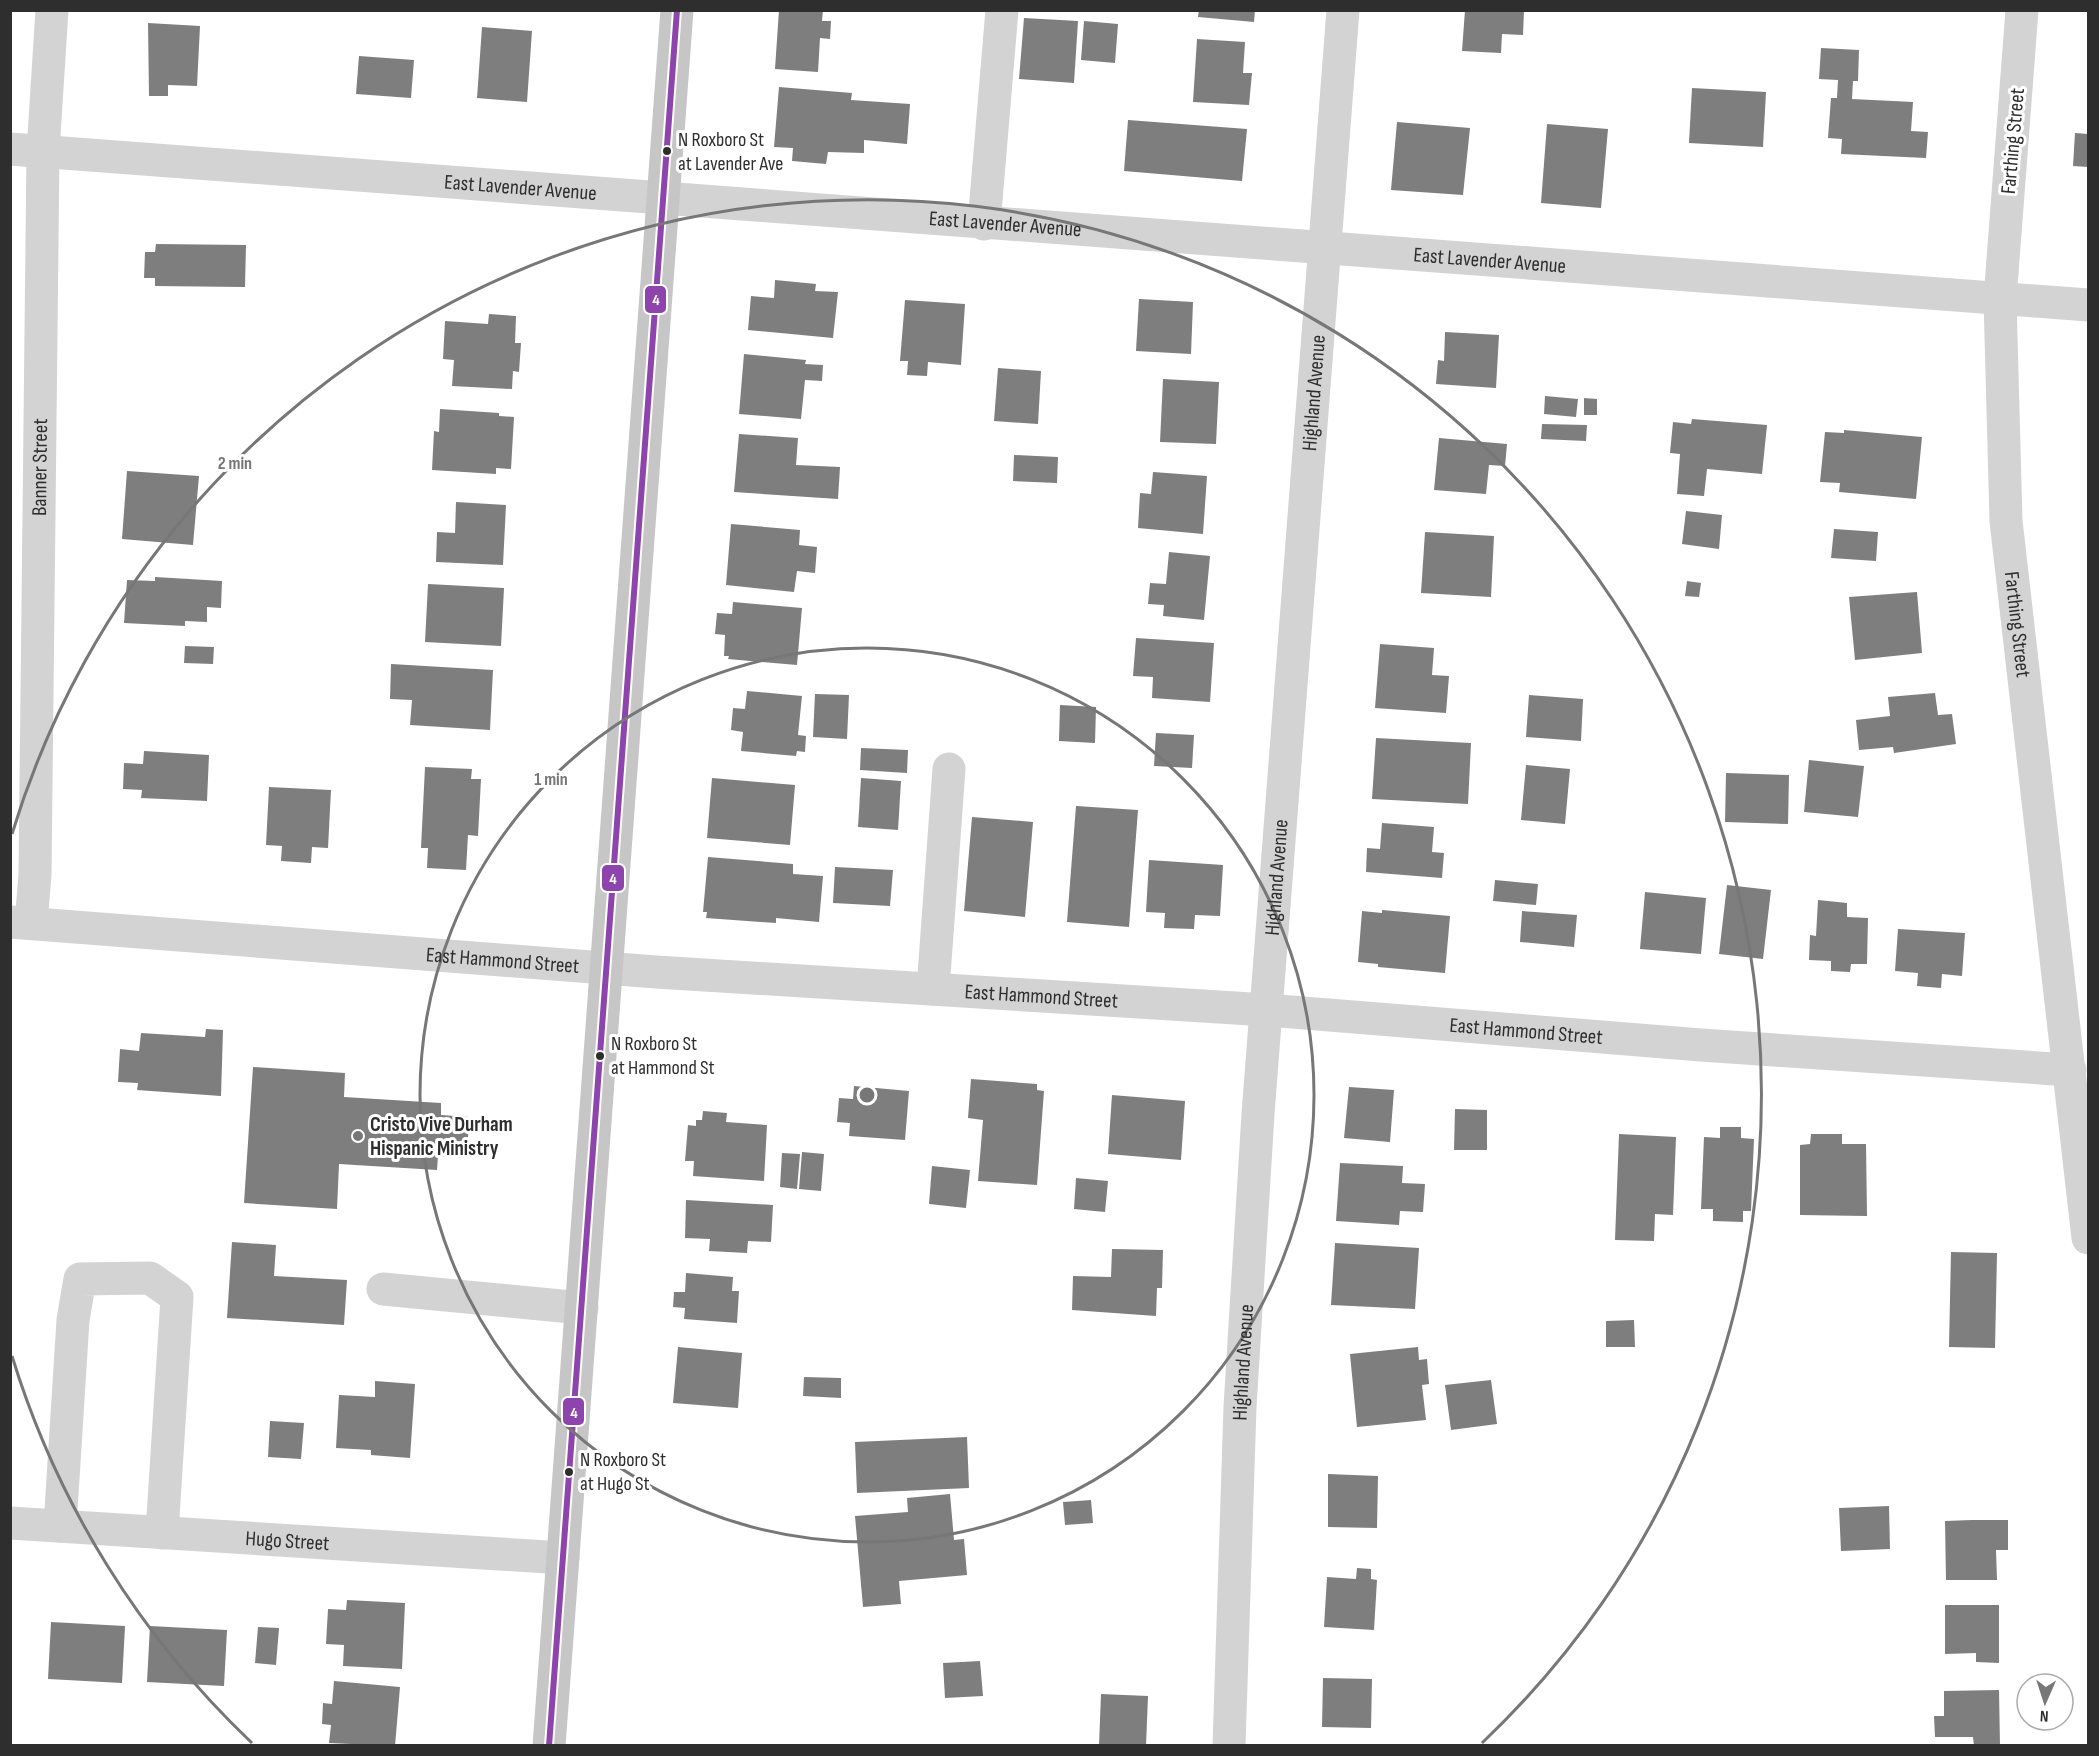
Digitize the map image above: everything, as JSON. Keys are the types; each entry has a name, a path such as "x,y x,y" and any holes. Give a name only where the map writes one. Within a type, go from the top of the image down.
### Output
{"main road":[{"path":"549,1746 676,10"}],"street":[{"name":"Banner Street","path":"21,923 35,875 43,151 52,10"},
{"path":"984,224 1002,10"},
{"name":"Highland Avenue","path":"1229,1746 1240,1407 1323,249 1343,10"},
{"name":"Farthing Street","path":"2022,10 2000,299 2006,521 2088,1238"},
{"name":"East Lavender Avenue","path":"10,149 984,224 2088,305"},
{"path":"933,989 950,769"},
{"name":"East Hammond Street","path":"21,923 607,968 1267,1010 1701,1045 2070,1070"},
{"path":"60,1526 73,1320 80,1279 150,1278 177,1297 162,1533"},
{"path":"383,1289 582,1308"},
{"name":"Hugo Street","path":"10,1523 563,1558"}],"building":[{"path":"779,10 823,10 822,21 831,21 830,39 820,38 818,72 775,69"},
{"path":"1199,10 1255,10 1254,22 1198,17"},
{"path":"1465,10 1524,10 1523,35 1502,34 1501,53 1462,51"},
{"path":"1024,18 1078,21 1074,83 1019,79"},
{"path":"1084,21 1118,24 1115,63 1081,60"},
{"path":"148,23 200,26 197,86 168,85 168,96 149,96"},
{"path":"482,27 532,31 527,102 477,98"},
{"path":"1197,39 1245,42 1243,73 1252,73 1249,105 1193,102"},
{"path":"1821,48 1859,50 1858,81 1853,81 1852,99 1913,102 1911,131 1928,132 1926,158 1841,154 1842,139 1828,138 1831,98 1837,98 1838,80 1819,79"},
{"path":"359,56 414,60 411,98 356,94"},
{"path":"779,87 852,93 851,100 910,104 907,144 864,140 864,153 828,152 826,164 792,161 793,148 774,147"},
{"path":"1692,88 1766,92 1763,147 1689,143"},
{"path":"1128,120 1247,129 1242,181 1124,171"},
{"path":"1397,122 1470,128 1463,195 1391,190"},
{"path":"1547,124 1608,129 1601,208 1541,203"},
{"path":"2075,133 2088,134 2088,167 2073,166"},
{"path":"156,244 246,245 245,287 155,286 155,278 144,278 145,252 155,252"},
{"path":"775,280 816,284 815,291 838,292 833,338 748,330 751,296 774,298"},
{"path":"1139,299 1193,302 1191,354 1136,351"},
{"path":"905,300 965,304 961,365 928,362 927,376 907,375 908,361 900,361"},
{"path":"489,314 516,316 515,343 521,343 519,372 513,371 512,389 452,386 454,360 443,359 445,321 488,324"},
{"path":"1445,332 1499,335 1496,388 1436,384 1438,360 1444,361"},
{"path":"744,354 806,360 805,364 823,365 822,381 805,380 801,419 739,414"},
{"path":"998,368 1041,371 1038,424 994,421"},
{"path":"1163,379 1219,382 1216,444 1160,442"},
{"path":"1545,396 1578,399 1576,417 1544,414"},
{"path":"1584,398 1597,399 1597,415 1584,415"},
{"path":"440,409 499,413 499,416 514,417 511,469 496,468 496,474 432,470 434,431 439,432"},
{"path":"1692,419 1767,425 1762,474 1707,469 1704,496 1677,494 1680,454 1670,453 1673,422 1691,424"},
{"path":"1542,424 1587,425 1586,441 1541,439"},
{"path":"1844,430 1922,437 1916,499 1839,492 1840,483 1820,482 1825,432 1844,433"},
{"path":"739,434 798,438 796,465 840,467 838,499 734,492"},
{"path":"1439,438 1507,444 1505,466 1489,465 1486,494 1434,490"},
{"path":"1014,455 1058,457 1057,483 1013,481"},
{"path":"127,471 199,476 193,545 122,539"},
{"path":"1153,472 1207,476 1203,534 1138,528 1140,493 1151,494"},
{"path":"456,502 506,505 503,565 436,562 437,532 455,533"},
{"path":"1686,511 1722,515 1719,549 1682,544"},
{"path":"731,524 800,530 799,545 817,547 815,573 797,571 794,592 726,585"},
{"path":"1834,529 1878,532 1876,561 1831,558"},
{"path":"1425,532 1494,536 1491,597 1421,593"},
{"path":"1169,552 1210,556 1204,620 1163,616 1164,605 1148,604 1150,583 1166,584"},
{"path":"155,577 222,581 221,608 207,607 207,622 185,621 185,626 124,623 127,580 155,581"},
{"path":"1687,581 1701,583 1699,597 1685,596"},
{"path":"428,584 504,588 501,646 425,642"},
{"path":"1917,592 1922,653 1855,660 1849,597"},
{"path":"733,602 802,608 797,665 728,659 729,656 724,656 725,635 715,634 717,613 732,614"},
{"path":"1136,638 1214,643 1210,702 1152,698 1153,677 1133,676"},
{"path":"1380,644 1434,648 1432,675 1449,676 1446,713 1375,708"},
{"path":"185,646 214,647 213,664 184,663"},
{"path":"391,664 493,670 490,730 410,725 412,700 390,699"},
{"path":"747,691 802,696 798,735 806,736 805,752 797,751 796,756 741,751 743,732 731,730 733,708 745,709"},
{"path":"1935,693 1938,715 1952,714 1956,744 1894,753 1893,747 1859,750 1856,720 1890,716 1888,697"},
{"path":"815,694 849,695 847,739 813,737"},
{"path":"1529,695 1583,699 1581,741 1526,737"},
{"path":"1060,705 1096,707 1095,743 1059,741"},
{"path":"1156,733 1194,735 1192,768 1154,766"},
{"path":"1376,738 1471,743 1468,804 1372,799"},
{"path":"861,748 908,750 907,773 860,770"},
{"path":"144,751 209,755 207,801 141,798 142,790 123,789 124,763 143,764"},
{"path":"1809,760 1864,766 1858,817 1804,812"},
{"path":"1526,765 1570,769 1565,824 1521,820"},
{"path":"425,767 472,769 471,779 481,779 478,836 468,835 466,870 427,868 428,848 421,848"},
{"path":"1726,773 1789,775 1788,824 1725,822"},
{"path":"712,778 795,785 790,845 707,838"},
{"path":"861,778 901,781 898,830 858,827"},
{"path":"269,787 331,790 328,848 312,847 311,863 281,861 282,846 266,845"},
{"path":"1076,806 1138,810 1129,927 1067,922"},
{"path":"972,817 1033,822 1025,917 964,911"},
{"path":"1382,823 1434,827 1432,852 1444,853 1442,878 1366,872 1367,848 1380,849"},
{"path":"708,857 793,864 793,874 823,876 819,922 776,918 776,923 706,918 707,912 703,912"},
{"path":"1149,860 1223,865 1220,916 1195,915 1194,929 1164,928 1165,913 1146,912"},
{"path":"835,867 893,870 890,906 833,903"},
{"path":"1495,880 1538,884 1536,905 1493,901"},
{"path":"1727,885 1771,890 1763,959 1719,954"},
{"path":"1645,892 1706,898 1701,954 1640,949"},
{"path":"1818,900 1847,903 1847,917 1868,918 1867,964 1851,964 1850,972 1831,971 1831,961 1809,960 1810,935 1816,936"},
{"path":"1382,910 1450,916 1445,973 1378,967 1378,964 1358,962 1362,911 1382,913"},
{"path":"1522,911 1577,915 1574,947 1520,942"},
{"path":"1898,929 1965,933 1962,976 1942,974 1941,988 1917,986 1918,973 1895,971"},
{"path":"206,1029 223,1030 221,1096 137,1090 138,1083 118,1082 120,1049 139,1051 141,1033 205,1037"},
{"name":"Cristo Vive Durham Hispanic Ministry","path":"253,1067 345,1073 344,1097 441,1103 441,1115 469,1117 467,1158 438,1156 437,1170 339,1164 337,1209 244,1203"},
{"path":"971,1079 1037,1084 1037,1090 1044,1091 1037,1185 978,1181 983,1120 968,1118"},
{"path":"854,1086 909,1091 905,1140 849,1136 850,1123 837,1122 839,1098 853,1099"},
{"path":"1349,1087 1394,1090 1390,1142 1344,1138"},
{"path":"1112,1095 1185,1101 1181,1160 1108,1154"},
{"path":"1455,1109 1487,1110 1487,1150 1454,1150"},
{"path":"703,1111 727,1113 726,1122 767,1125 764,1181 693,1176 694,1161 685,1161 688,1125 696,1126 696,1120 702,1120"},
{"path":"1720,1127 1741,1127 1741,1138 1754,1139 1751,1211 1743,1211 1743,1222 1713,1221 1713,1209 1701,1209 1704,1137 1720,1138"},
{"path":"1619,1134 1676,1137 1673,1215 1655,1214 1654,1241 1615,1240"},
{"path":"1811,1134 1842,1134 1842,1144 1866,1144 1867,1216 1800,1215 1800,1145 1810,1144"},
{"path":"802,1152 824,1154 821,1191 799,1189"},
{"path":"782,1153 800,1154 797,1189 780,1187"},
{"path":"1340,1163 1403,1166 1402,1183 1425,1184 1423,1212 1400,1211 1399,1225 1336,1221"},
{"path":"932,1166 970,1170 966,1208 929,1204"},
{"path":"1076,1178 1108,1181 1105,1212 1074,1209"},
{"path":"686,1200 773,1205 771,1242 748,1241 747,1253 709,1251 710,1239 685,1238"},
{"path":"232,1242 276,1245 274,1276 347,1280 344,1325 227,1318"},
{"path":"1335,1243 1419,1248 1415,1309 1331,1305"},
{"path":"1112,1249 1163,1250 1162,1288 1157,1288 1156,1316 1072,1310 1073,1276 1111,1277"},
{"path":"1951,1252 1997,1253 1995,1348 1949,1347"},
{"path":"686,1273 733,1277 732,1291 739,1291 737,1323 684,1319 685,1308 673,1307 674,1292 685,1292"},
{"path":"1634,1320 1635,1347 1606,1347 1606,1321"},
{"path":"678,1347 742,1353 738,1408 673,1403"},
{"path":"1418,1347 1419,1360 1427,1359 1429,1384 1422,1385 1426,1420 1357,1427 1350,1354"},
{"path":"804,1377 841,1378 841,1398 803,1396"},
{"path":"1491,1380 1497,1424 1451,1430 1445,1385"},
{"path":"375,1381 415,1384 410,1458 371,1455 371,1450 336,1448 339,1395 375,1397"},
{"path":"270,1421 304,1423 301,1459 268,1457"},
{"path":"967,1437 969,1488 857,1493 855,1442"},
{"path":"1328,1474 1378,1476 1377,1528 1328,1527"},
{"path":"950,1494 954,1540 964,1539 967,1575 899,1581 901,1604 863,1607 855,1516 908,1512 907,1498"},
{"path":"1091,1500 1093,1523 1065,1525 1063,1502"},
{"path":"1889,1506 1890,1549 1841,1551 1839,1508"},
{"path":"2008,1520 2008,1550 1996,1550 1997,1580 1946,1580 1945,1521"},
{"path":"1357,1568 1371,1569 1371,1579 1377,1580 1374,1630 1324,1627 1327,1577 1356,1579"},
{"path":"347,1600 405,1603 402,1669 343,1666 344,1645 326,1644 328,1609 346,1610"},
{"path":"1945,1605 1999,1605 1999,1663 1976,1662 1976,1653 1945,1654"},
{"path":"51,1622 125,1626 122,1683 48,1679"},
{"path":"150,1626 227,1630 224,1686 147,1682"},
{"path":"258,1627 279,1628 276,1665 255,1663"},
{"path":"980,1661 983,1696 945,1698 943,1663"},
{"path":"1323,1678 1372,1679 1371,1728 1322,1727"},
{"path":"334,1681 400,1687 395,1746 329,1743 331,1725 322,1724 323,1703 332,1704"},
{"path":"1999,1690 2000,1746 1974,1746 1973,1737 1935,1737 1934,1716 1944,1716 1944,1691"},
{"path":"1101,1694 1148,1696 1146,1746 1099,1746"}],"transit line":[{"name":"4","path":"549,1746 677,10"}],"place":[{"name":"N Roxboro St at Lavender Ave","path":"667,151"},
{"name":"N Roxboro St at Hammond St","path":"600,1056"},
{"name":"Cristo Vive Durham Hispanic Ministry","path":"358,1136"},
{"name":"N Roxboro St at Hugo St","path":"569,1472"}]}
